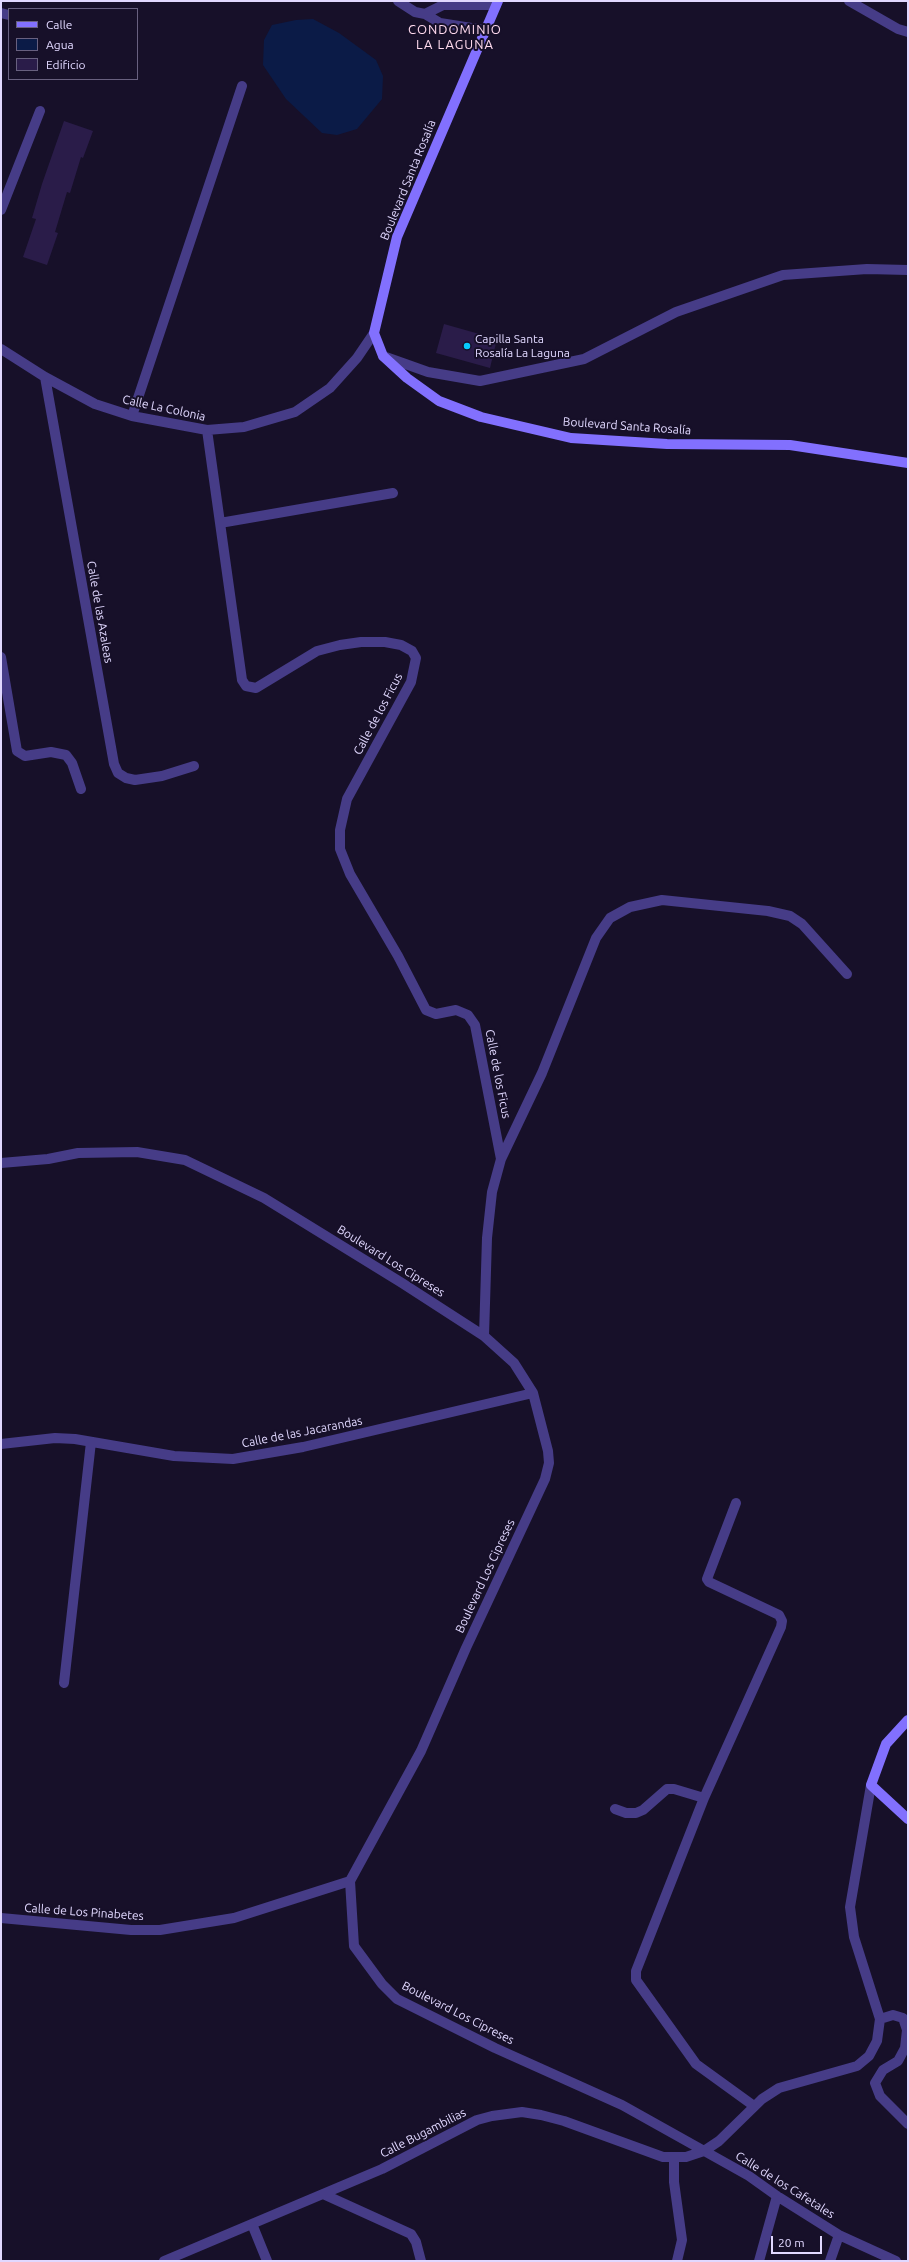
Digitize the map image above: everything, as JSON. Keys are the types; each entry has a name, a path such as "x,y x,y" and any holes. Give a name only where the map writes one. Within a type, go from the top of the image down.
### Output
{"street":[{"path":"398,1 415,12 425,14 440,22 484,30"},
{"path":"849,1 898,29 908,32"},
{"path":"425,14 444,5 497,3"},
{"name":"Boulevard Santa Rosalía","path":"497,3 484,30 397,237 374,333 384,356 407,378 439,401 481,417 571,438 667,444 790,445 908,463"},
{"path":"132,416 242,86"},
{"path":"1,210 40,111"},
{"path":"384,356 428,372 480,381 584,359 676,312 783,275 867,270 908,270"},
{"name":"Calle La Colonia","path":"1,349 45,377 95,404 132,416 207,430 244,426 294,412 330,388 357,358 374,333"},
{"name":"Calle de las Azaleas","path":"45,377 114,764 118,773 126,778 135,780 162,776 194,766"},
{"name":"Calle de los Ficus","path":"207,430 242,680 246,686 256,688 317,652 340,645 361,642 401,644 412,651 416,658 415,671 411,682 347,799 340,830 340,849 350,874 398,956 426,1010 436,1014 456,1010 468,1015 475,1025 501,1159"},
{"path":"220,523 393,493"},
{"path":"1,657 17,751 25,756 51,752 66,755 72,763 81,789"},
{"path":"484,1336 487,1238 492,1192 501,1159 542,1073 596,938 610,918 630,907 662,900 768,911 790,916 802,924 847,974"},
{"name":"Boulevard Los Cipreses","path":"1,1163 48,1159 78,1153 137,1152 184,1160 264,1198 402,1283 484,1336 514,1363 533,1393 548,1451 549,1463 546,1479 466,1648 421,1751 350,1881 354,1946 382,1984 397,1999 496,2048 601,2095 704,2151"},
{"name":"Calle de las Jacarandas","path":"1,1444 55,1438 91,1442 174,1456 233,1459 303,1447 533,1393"},
{"path":"64,1683 91,1442"},
{"path":"736,1503 707,1579 709,1582 779,1615 782,1620 704,1798 636,1971 636,1980 696,2064 754,2106"},
{"path":"908,1720 886,1744 871,1785 850,1907 856,1942 880,2020 893,2015 903,2018 907,2030 904,2048 898,2061 883,2070 875,2083 880,2096 908,2124"},
{"path":"871,1785 908,1819"},
{"path":"615,1809 626,1813 636,1813 643,1810 667,1789 674,1789 704,1798"},
{"name":"Calle de Los Pinabetes","path":"1,1918 131,1930 160,1930 234,1918 350,1881"},
{"name":"Calle Bugambilias","path":"164,2261 382,2169 477,2120 522,2112 564,2121 663,2157 686,2157 704,2151 719,2141 754,2106 779,2088 857,2066 869,2056 877,2042 880,2020"},
{"name":"Calle de los Cafetales","path":"704,2151 750,2176 777,2196 839,2234 896,2261"},
{"path":"674,2157 674,2182 682,2240 677,2261"},
{"path":"323,2194 411,2234 416,2242 421,2261"},
{"path":"759,2261 777,2196"},
{"path":"252,2224 266,2261"},
{"path":"830,2261 839,2234"}],"water":[{"path":"313,19 339,33 376,60 383,76 382,99 357,129 337,135 322,133 286,99 263,65 264,40 272,25 296,20"}],"building":[{"path":"64,121 93,131 83,158 81,157 70,193 67,192 55,232 58,233 47,265 23,257 36,219 32,218 42,184"},
{"name":"Capilla Santa Rosalía La Laguna","path":"444,324 497,339 490,368 436,353"}],"place":[{"name":"Capilla Santa Rosalía La Laguna","path":"467,346"}],"district":[{"name":"CONDOMINIO LA LAGUNA","path":"455,38"}]}
